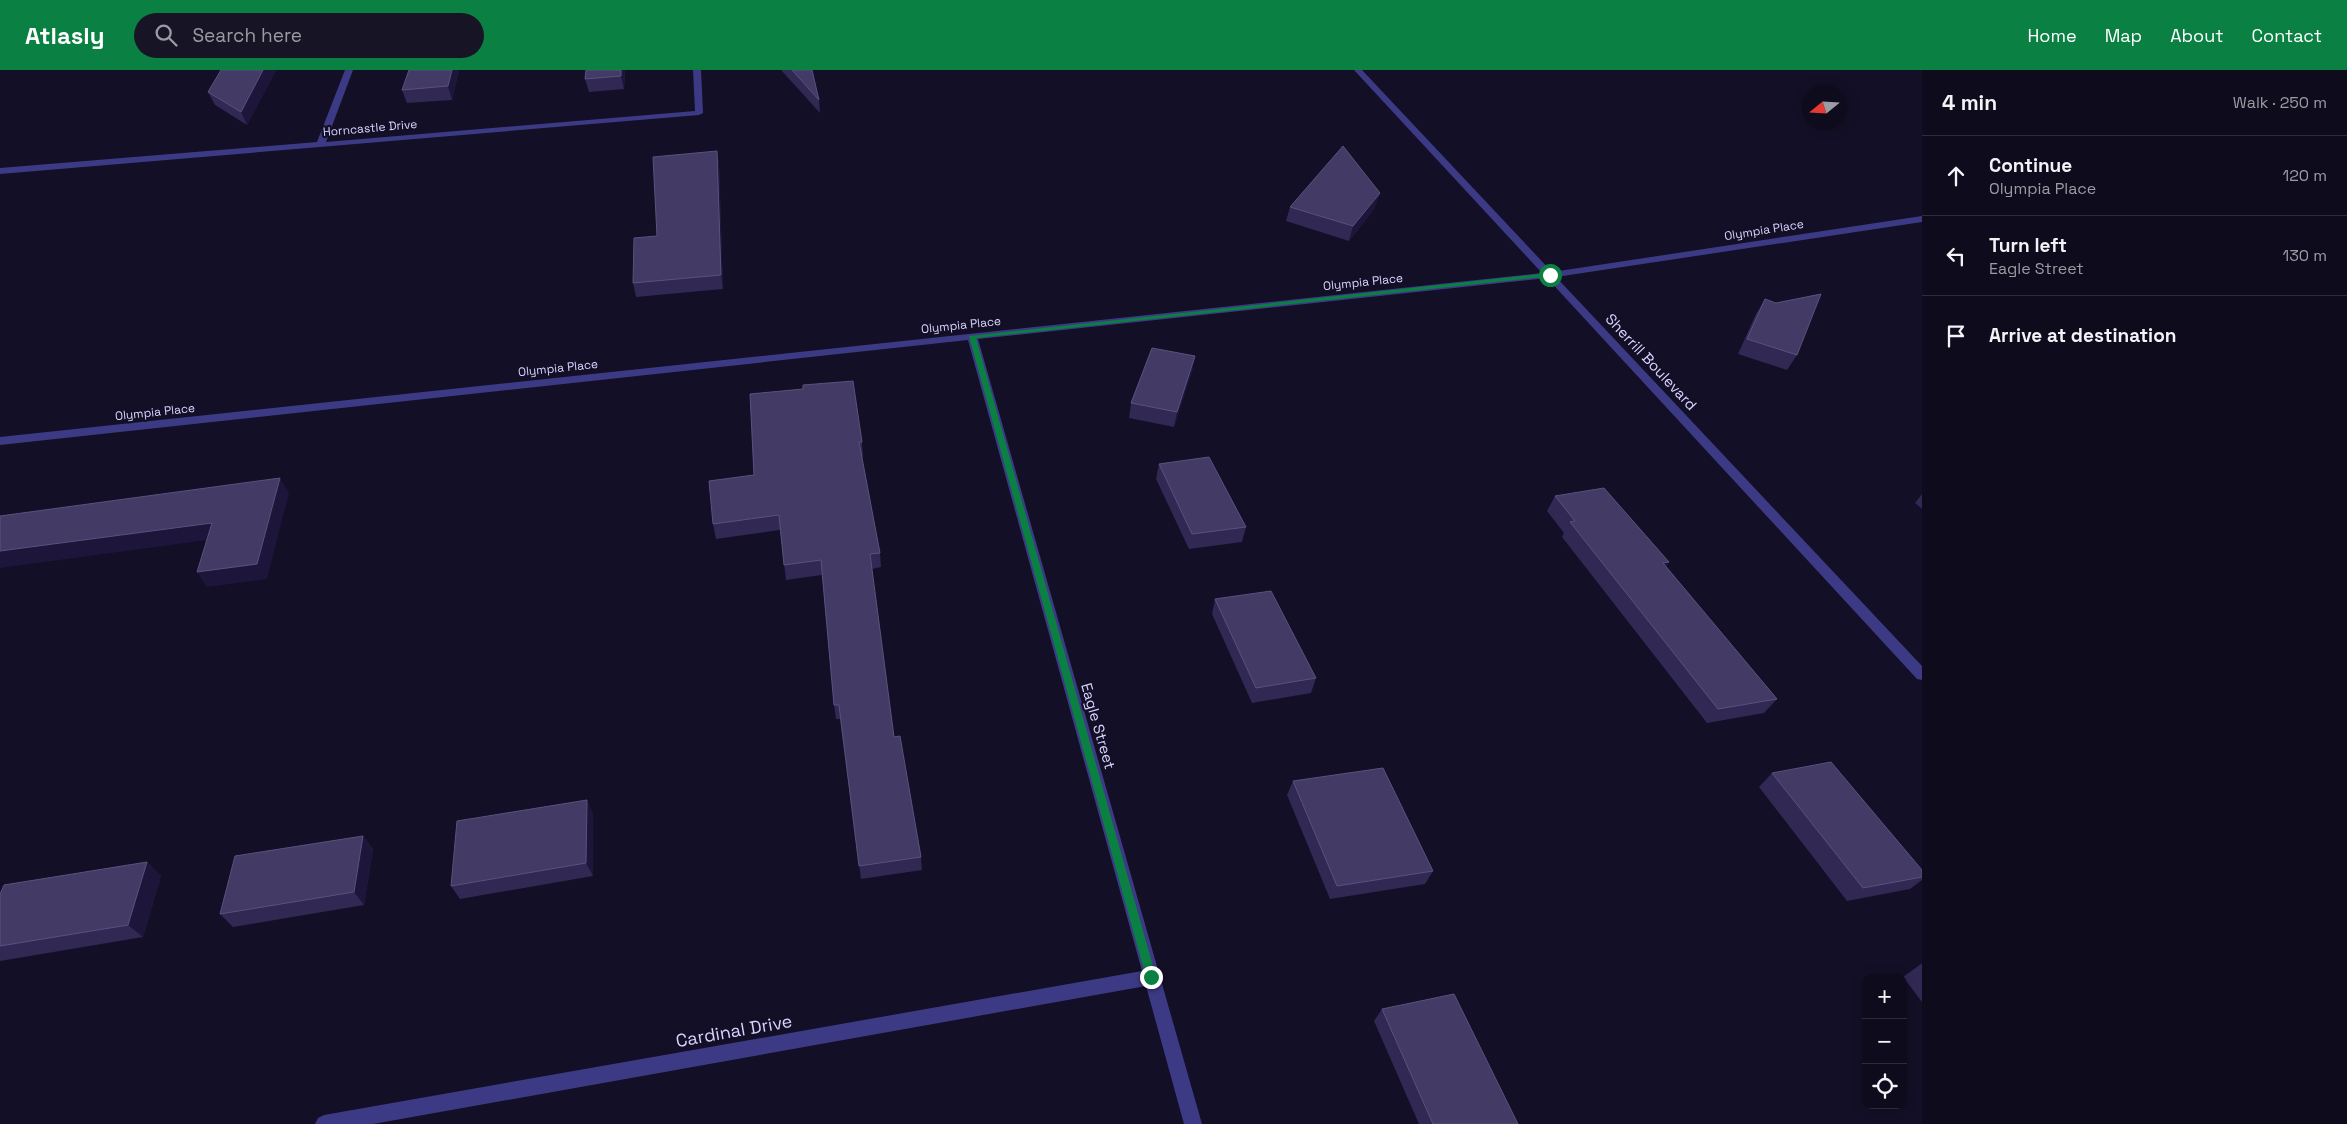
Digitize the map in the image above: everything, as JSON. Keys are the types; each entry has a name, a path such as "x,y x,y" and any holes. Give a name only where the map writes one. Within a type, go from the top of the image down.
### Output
{"street":[{"path":"321,143 349,70"},
{"name":"Horncastle Drive","path":"0,171 699,113 697,70"},
{"name":"Sherrill Boulevard","path":"1358,70 1922,675"},
{"name":"Olympia Place","path":"0,441 1550,275 1922,219"},
{"name":"Eagle Street","path":"972,336 1193,1124"},
{"name":"Cardinal Drive","path":"324,1124 1151,977"}],"building":[{"path":"221,70 263,70 241,112 208,92"},
{"path":"409,70 452,70 448,86 402,90"},
{"path":"586,70 621,70 621,76 585,79"},
{"path":"792,70 812,70 819,100"},
{"path":"1343,146 1380,193 1353,226 1290,207"},
{"path":"717,151 721,275 633,283 634,238 657,236 653,157"},
{"path":"1821,294 1797,355 1747,339 1765,299 1776,303"},
{"path":"1152,348 1195,356 1177,412 1131,403"},
{"path":"853,381 862,442 859,442 880,553 870,554 894,737 900,736 921,857 859,866 839,705 834,705 821,560 784,565 779,515 713,524 709,481 754,475 750,394 803,389 803,385"},
{"path":"1209,457 1246,527 1192,534 1159,464"},
{"path":"280,478 257,564 197,572 212,523 0,551 0,516"},
{"path":"1604,488 1669,562 1663,563 1777,699 1718,709 1570,522 1575,521 1555,496"},
{"path":"1271,591 1316,678 1256,688 1215,599"},
{"path":"1831,762 1922,870 1922,877 1863,888 1772,773"},
{"path":"1383,768 1433,871 1337,886 1293,781"},
{"path":"587,800 586,863 451,886 457,821"},
{"path":"363,836 354,892 220,914 235,856"},
{"path":"147,862 128,925 0,946 0,894 4,885"},
{"path":"1454,994 1518,1124 1433,1124 1382,1009"}],"route":[{"path":"1151,977 972,336 1550,275"}]}
